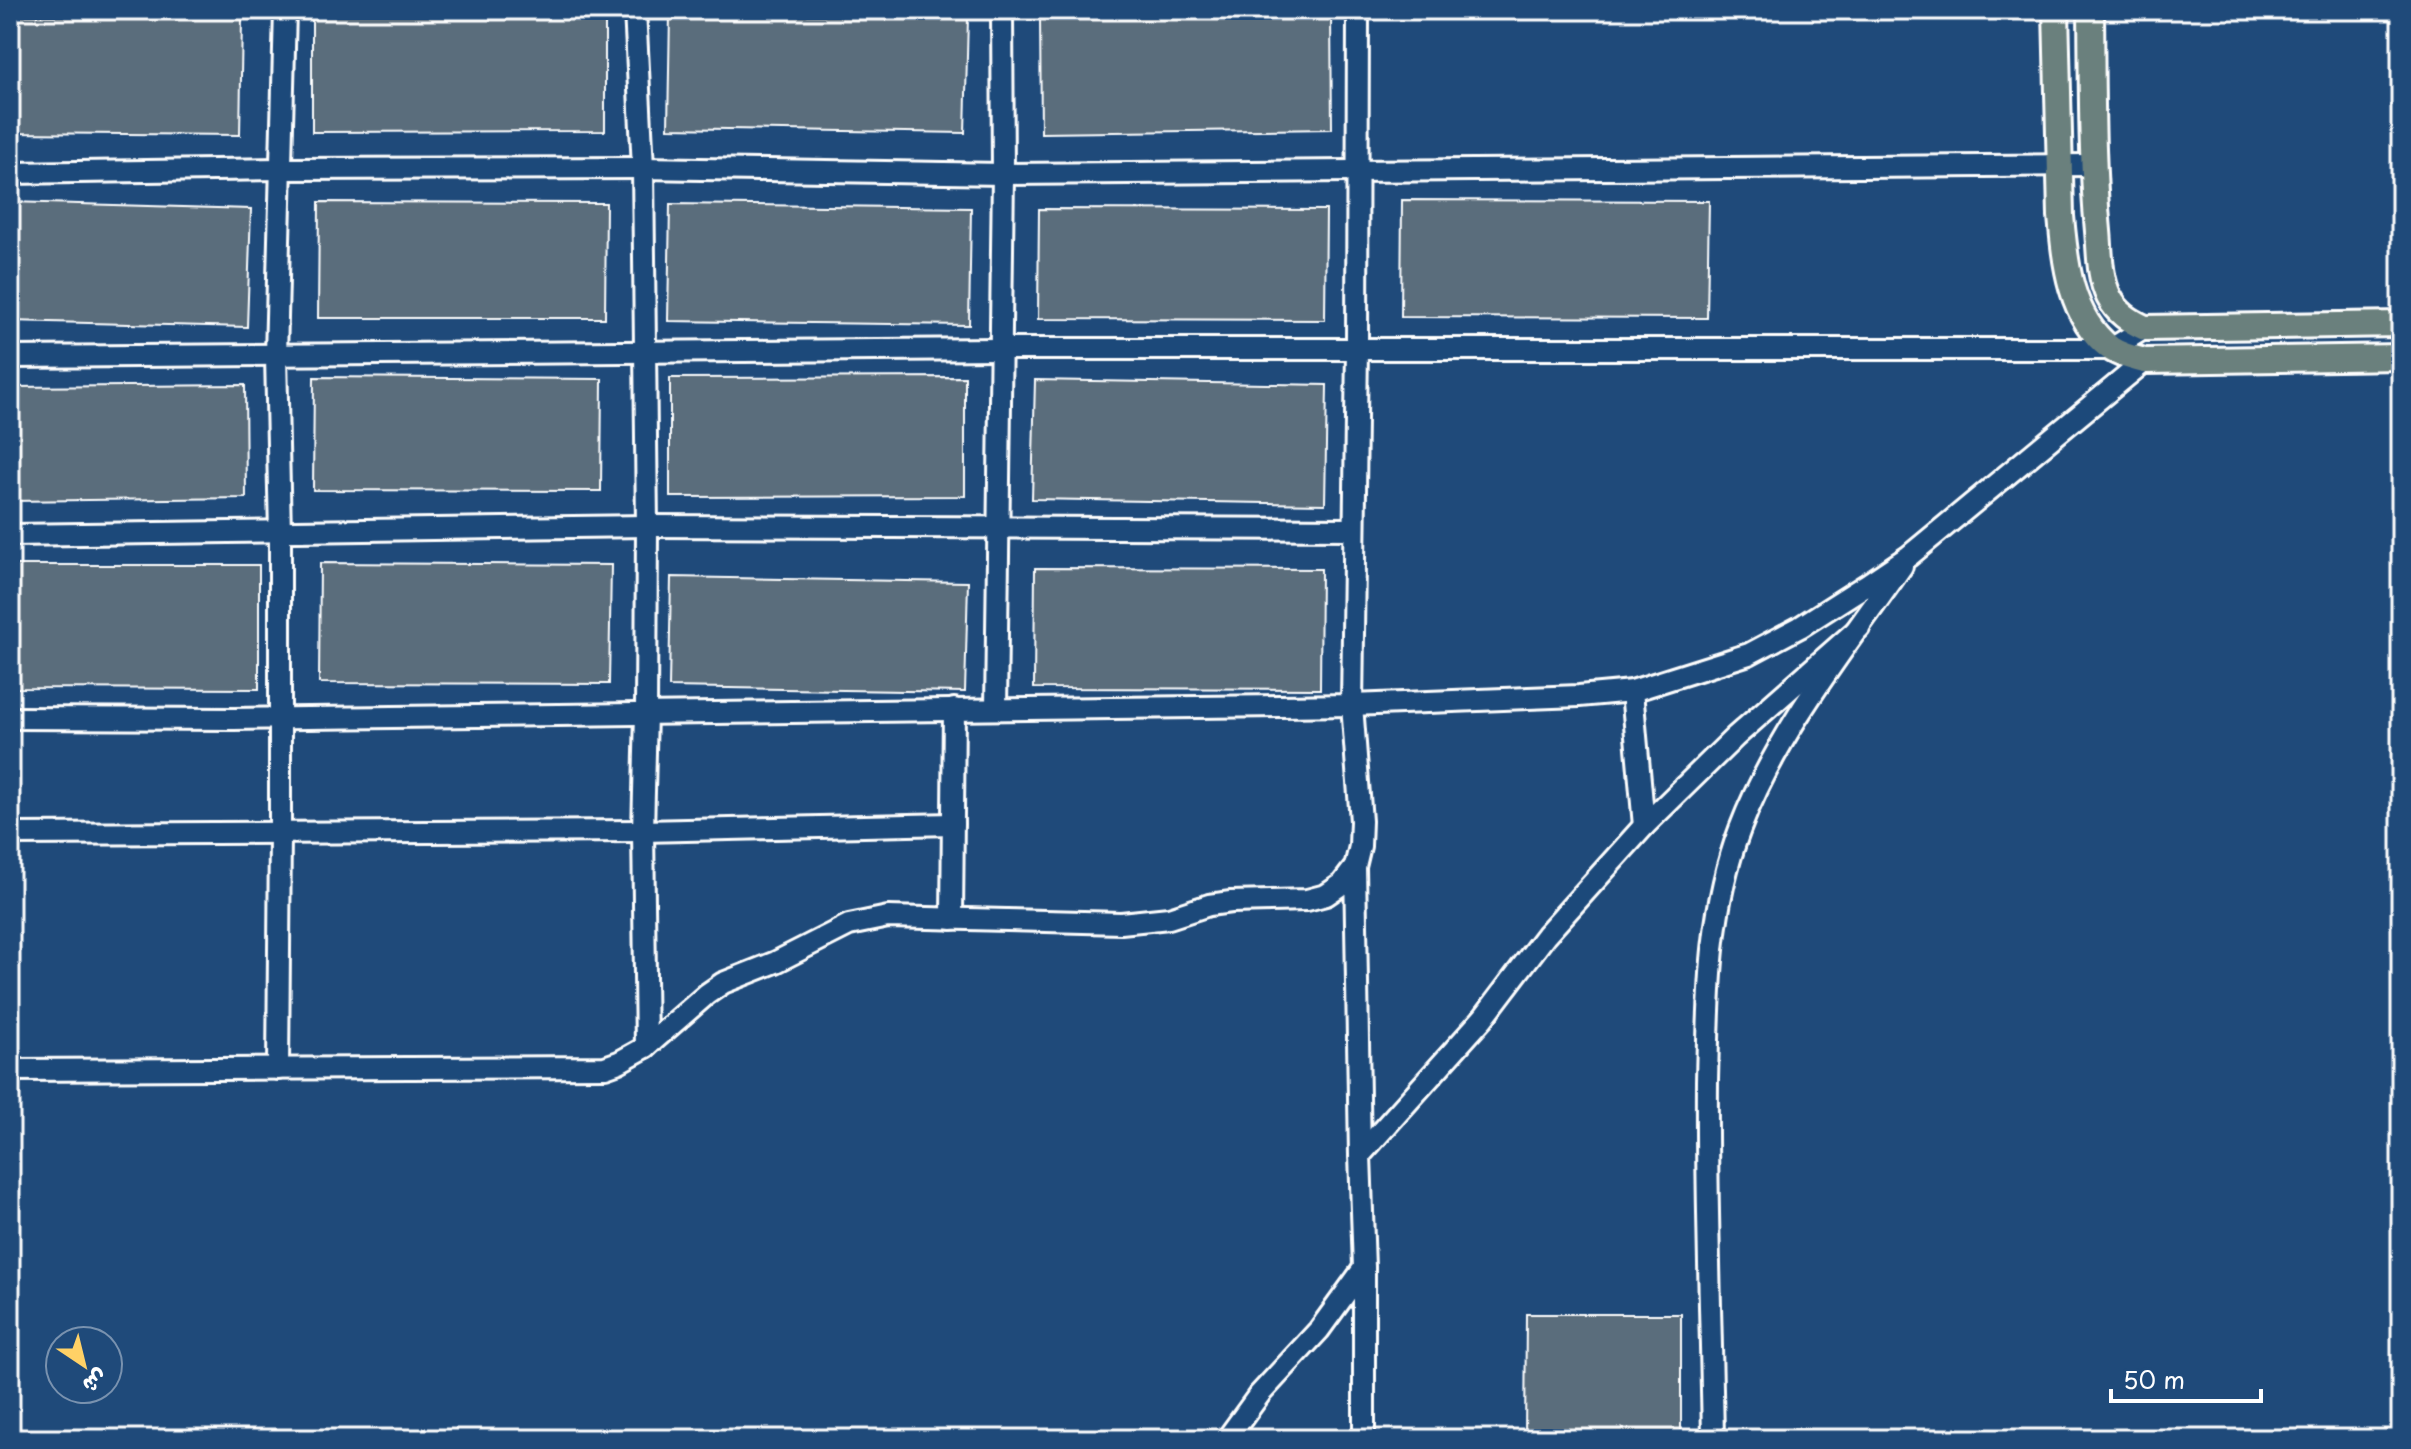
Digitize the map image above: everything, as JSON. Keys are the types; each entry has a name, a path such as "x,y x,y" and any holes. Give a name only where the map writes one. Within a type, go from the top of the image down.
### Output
{"main road":[{"path":"2056,10 2061,216 2068,279 2085,318 2097,335 2111,349 2145,361 2401,357"},
{"path":"2091,10 2093,165 2100,253 2108,295 2115,307 2128,320 2145,328 2401,324"}],"street":[{"path":"278,1069 280,533 276,356 285,10"},
{"path":"635,10 643,168 647,526 643,831 646,1047"},
{"path":"996,709 1003,174 1002,10"},
{"path":"1358,10 1352,705 1361,821 1355,867 1364,1268 1364,1439"},
{"path":"10,173 643,168 1003,174 2093,165"},
{"path":"10,357 1000,349 2111,349 2145,328"},
{"path":"10,718 280,718 1352,705 1632,691 1749,654 1800,627 1909,556 2145,361"},
{"path":"10,535 647,526 1353,529"},
{"path":"1713,1439 1707,1124 1709,985 1713,940 1729,862 1752,799 1785,737 1909,556"},
{"path":"1360,1155 1483,1018 1552,928 1644,826 1713,757 1859,628"},
{"path":"1632,691 1644,826"},
{"path":"952,919 954,709"},
{"path":"10,834 643,831 953,824"},
{"path":"10,1070 592,1068 619,1062 646,1047 723,983 776,962 849,925 888,917 1147,922 1209,905 1307,900 1326,895 1342,884 1355,867"},
{"path":"1227,1439 1259,1395 1319,1330 1364,1268"}],"building":[{"path":"312,11 605,11 605,131 312,132"},
{"path":"670,13 968,17 965,133 668,128"},
{"path":"1331,14 1332,129 1041,133 1040,17"},
{"path":"10,15 242,18 240,135 10,133"},
{"path":"1402,200 1709,201 1707,318 1401,317"},
{"path":"10,202 251,209 247,327 10,321"},
{"path":"319,202 606,203 605,318 318,318"},
{"path":"670,204 971,208 969,325 668,321"},
{"path":"1039,209 1326,210 1325,320 1038,319"},
{"path":"314,377 602,379 601,491 313,490"},
{"path":"965,377 965,496 670,497 670,378"},
{"path":"1035,380 1327,385 1325,504 1032,499"},
{"path":"245,385 246,498 10,501 10,387"},
{"path":"320,563 611,565 609,684 319,683"},
{"path":"10,565 259,565 259,689 10,688"},
{"path":"1035,568 1321,569 1320,689 1034,688"},
{"path":"671,577 968,582 965,692 669,687"},
{"path":"1526,1314 1681,1314 1681,1439 1525,1439"}]}
